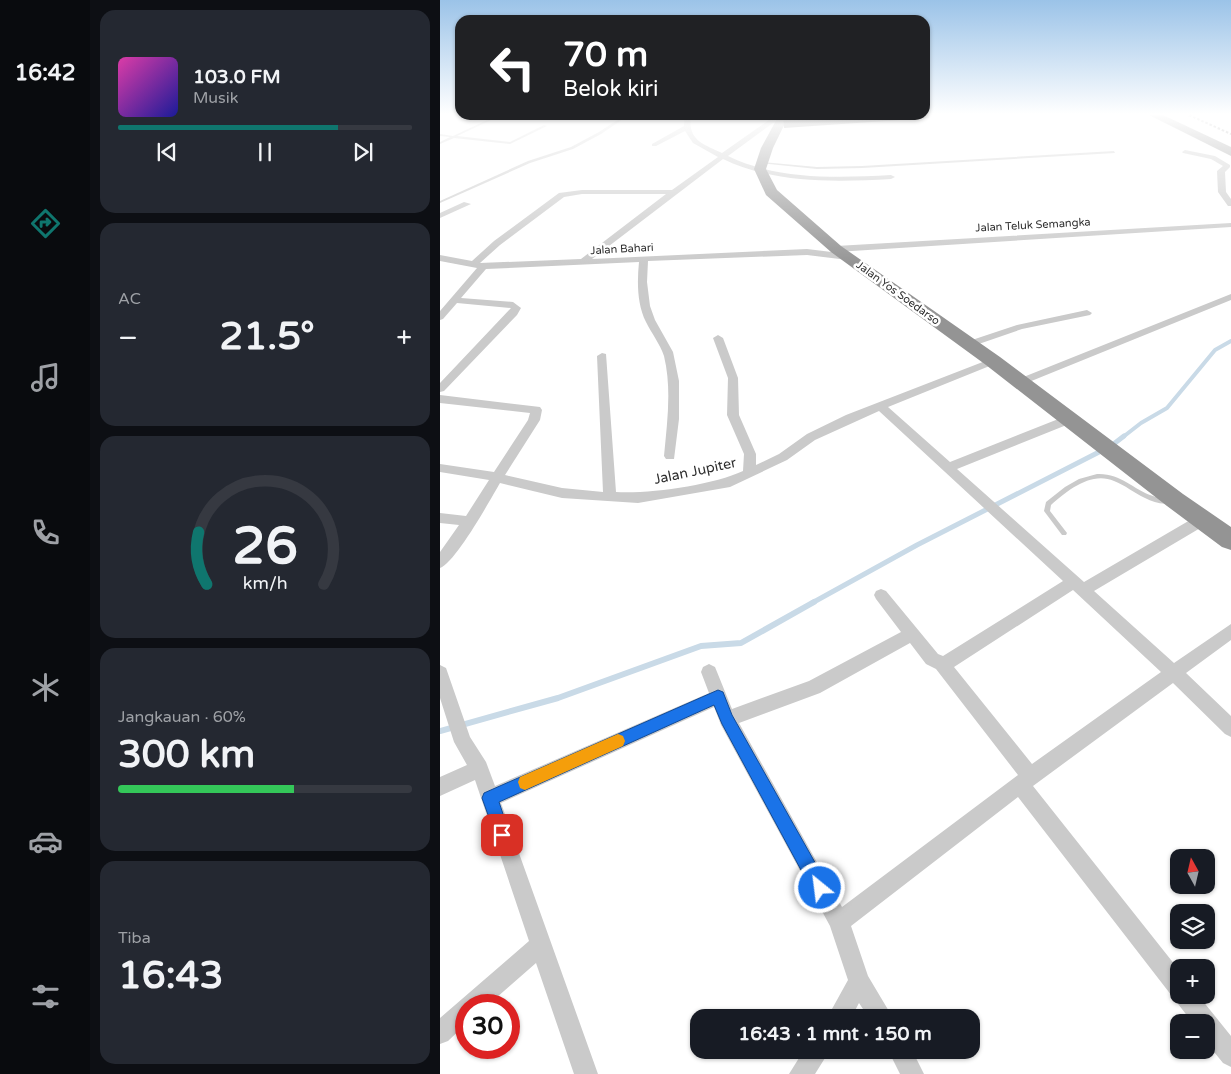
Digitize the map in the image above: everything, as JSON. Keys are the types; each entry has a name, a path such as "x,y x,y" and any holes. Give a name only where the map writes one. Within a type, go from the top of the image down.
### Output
{"highway":[{"name":"Jalan Yos Soedarso","path":"760,166 765,183 771,192 794,215 839,250 993,361 1175,500 1231,540"}],"street":[{"path":"581,263 712,165"},
{"path":"756,165 826,178 891,177"},
{"path":"1230,166 1220,171 1220,187 1231,204"},
{"path":"440,317 478,265 497,243 562,195 582,192 674,192"},
{"path":"440,216 467,204"},
{"path":"1222,226 1231,234"},
{"name":"Jalan Teluk Semangka","path":"839,250 1231,226"},
{"name":"Jalan Bahari","path":"440,258 478,265 581,263 839,250"},
{"name":"Jalan Bahari","path":"807,252 839,250"},
{"path":"644,260 642,282 649,318 669,356 673,389 670,456"},
{"path":"1020,382 1231,297"},
{"path":"440,390 514,313 516,308 513,305 454,300"},
{"path":"970,344 1020,327 1087,313"},
{"path":"718,338 733,378 733,415 750,454 749,474"},
{"path":"602,356 610,497"},
{"name":"Jalan Jupiter","path":"440,468 496,477 562,493 610,497 638,498 730,482 783,457 811,437 879,405 993,361"},
{"path":"440,399 536,410 534,420 452,548 440,562"},
{"path":"879,405 1175,674 1231,728"},
{"path":"947,468 1070,419"},
{"path":"440,518 468,521"},
{"path":"942,664 1078,586 1202,520"},
{"path":"881,595 932,659 942,664 1170,976"},
{"path":"839,922 1025,780 1175,674 1231,631"},
{"path":"727,719 814,687 913,634"},
{"path":"440,672 463,742 480,768 586,1074"},
{"path":"709,672 727,719 839,922 859,982 876,1009"},
{"path":"490,798 718,697"},
{"path":"440,788 480,768"},
{"path":"484,994 540,945"},
{"path":"843,1009 859,982"},
{"path":"1191,1004 1199,1014"},
{"path":"440,1033 455,1020"},
{"path":"1215,1035 1231,1055"},
{"path":"801,1074 812,1059"},
{"path":"904,1059 912,1074"}],"lane":[{"path":"440,202 520,165"},
{"path":"760,166 862,168 907,165"},
{"path":"1064,533 1047,511 1048,504 1065,489 1093,477 1106,476 1119,480 1145,496 1162,501 1175,500"}],"waterway":[{"path":"1123,437 1141,423 1167,408 1215,350 1231,341"},
{"path":"1111,446 1124,436"},
{"path":"812,603 917,545 1103,450"},
{"path":"440,731 558,698 701,646 741,643 814,602"}],"slow traffic":[{"path":"525,782 618,741"}],"route":[{"path":"502,835 490,798 718,697 727,719 820,888"}]}
